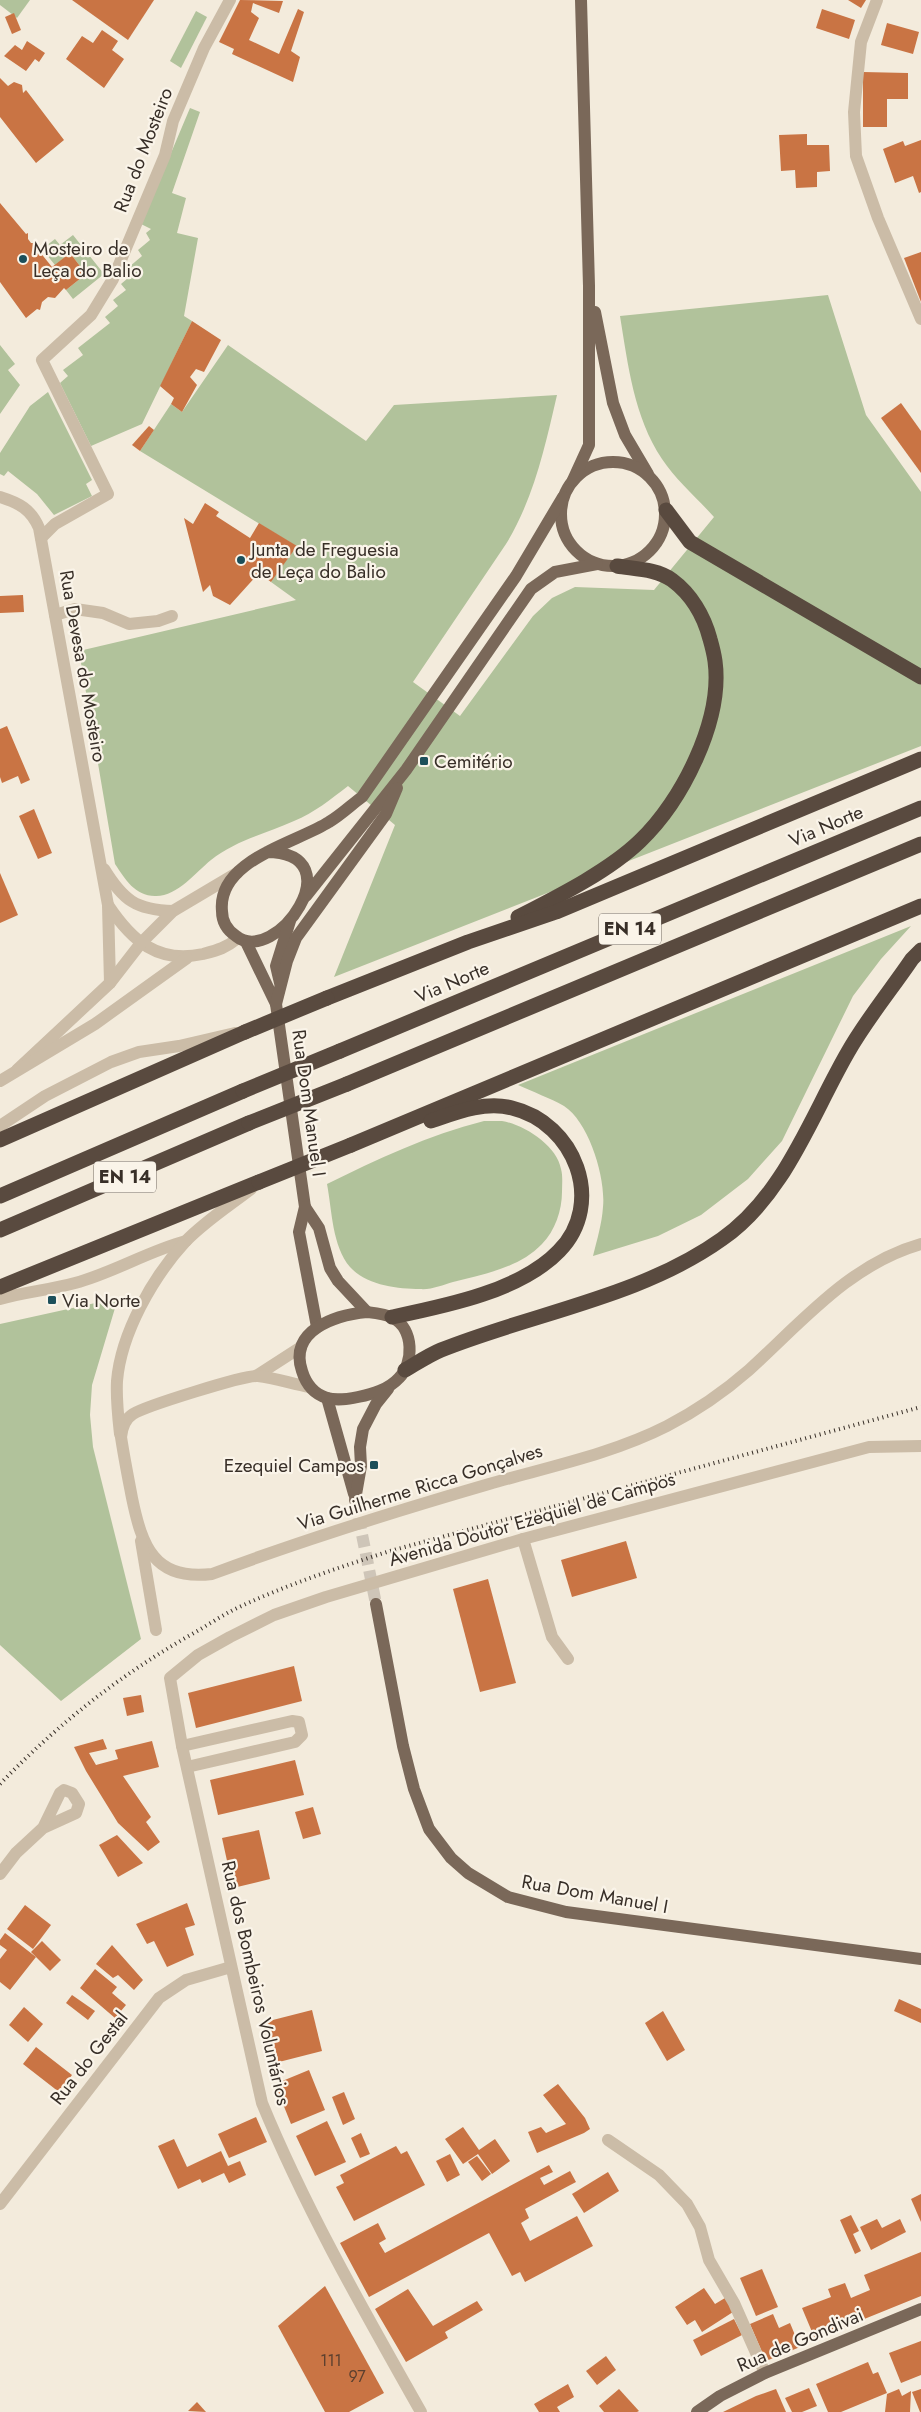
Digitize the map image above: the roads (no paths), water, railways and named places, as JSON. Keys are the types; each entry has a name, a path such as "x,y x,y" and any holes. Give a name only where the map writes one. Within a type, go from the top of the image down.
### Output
{"highway":[{"path":"666,510 690,542 921,677"},
{"path":"468,942 553,900 623,856 657,822 681,787 694,762 709,722 715,694 716,662 704,619 694,604 671,579 651,570 617,566"},
{"path":"0,1140 327,998 468,942 556,912 921,759"},
{"name":"Via Norte","path":"0,1196 340,1050 921,808"},
{"name":"EN 14","path":"0,1230 250,1123 921,844"},
{"path":"0,1287 351,1145 921,906"},
{"path":"405,1370 440,1350 509,1325 606,1295 648,1278 688,1261 723,1239 763,1202 780,1178 849,1050 912,959 921,950"},
{"path":"351,1145 379,1140 473,1108 512,1108 538,1118 557,1135 571,1152 581,1175 581,1215 573,1232 560,1251 526,1277 499,1289 392,1317"}],"main road":[{"path":"581,0 589,286 589,445 563,498 516,576 362,797 329,822 267,852 249,862 237,873 224,893 221,906 222,919 228,930 242,940 261,940 273,936 290,920 304,899 406,770 531,589 555,572 597,564 617,566 637,561 653,548 663,530 666,510 660,490 648,474 625,435 613,403 589,286"},
{"path":"573,480 589,467 609,461 629,463 648,474"},
{"path":"563,498 561,518 566,538 579,554 597,564"},
{"path":"281,988 287,961 296,938 386,814 406,770"},
{"path":"267,852 292,855 300,863 307,880 304,899"},
{"name":"Rua Dom Manuel I","path":"276,1004 281,988 276,966 290,920"},
{"name":"Rua Dom Manuel I","path":"242,940 276,1004 304,1207 299,1232 318,1327"},
{"name":"Rua Dom Manuel I","path":"304,1207 319,1228 330,1268 338,1281 367,1312"},
{"path":"327,1398 355,1500 361,1466 360,1447 363,1429 376,1404 405,1370 409,1354 409,1344 404,1328 392,1317 367,1312 338,1317 318,1327 306,1338 302,1347 300,1366 310,1387 327,1398 336,1400 359,1397 380,1391 391,1385"},
{"name":"Rua Dom Manuel I","path":"376,1604 403,1746 414,1789 430,1829 451,1858 468,1873 508,1897 566,1912 921,1959"},
{"name":"Rua de Gondivai","path":"697,2412 720,2396 765,2373 921,2309"}],"street":[{"name":"Rua do Mosteiro","path":"41,538 55,524 108,494 42,360 91,315 113,279 165,155 173,120 204,48 230,0"},
{"path":"876,0 861,42 854,112 856,156 878,218 921,319"},
{"name":"Rua Devesa do Mosteiro","path":"0,498 22,505 27,509 36,520 41,538 108,905 110,983"},
{"path":"54,615 76,609 103,613 129,624 158,621 172,616"},
{"path":"100,862 117,890 138,906 154,910 174,911"},
{"path":"16,1070 110,983 141,943 174,911 237,873"},
{"path":"108,905 124,928 141,943 162,955 187,958 225,949 242,940"},
{"path":"0,1081 96,1024 187,958"},
{"path":"0,1126 45,1096 111,1062 139,1052 179,1046 228,1033 245,1032"},
{"path":"0,1299 75,1283 107,1272 167,1246 186,1242 259,1182"},
{"name":"Via Guilherme Ricca Gonçalves","path":"186,1242 140,1305 123,1352 117,1379 116,1404 120,1437 138,1529 147,1548 163,1565 185,1574 212,1574 383,1515 627,1444 667,1426 721,1392 748,1371 839,1286 868,1267 898,1252 921,1244"},
{"path":"256,1376 302,1347"},
{"path":"120,1437 122,1428 132,1414 235,1379 256,1376 310,1387"},
{"name":"Avenida Doutor Ezequiel de Campos","path":"170,1678 198,1655 274,1616 394,1576 523,1539 869,1446 921,1446"},
{"path":"138,1529 156,1630"},
{"path":"523,1539 552,1637 568,1659"},
{"name":"Rua dos Bombeiros Voluntários","path":"170,1678 182,1746 262,2103 282,2153 354,2294 421,2412"},
{"path":"182,1746 292,1721 299,1722 302,1735 295,1742 187,1767"},
{"path":"0,1874 16,1853 43,1828"},
{"name":"Rua do Gestal","path":"0,2204 4,2189 159,1998 186,1980 231,1967"},
{"path":"608,2140 659,2175 687,2204 700,2227 709,2260 734,2303 765,2373"}],"tunnel":[{"path":"355,1500 376,1604"}],"railway":[{"path":"0,1784 65,1722 136,1669 222,1616 271,1593 390,1551 921,1407"}],"place":[{"name":"Mosteiro de Leça do Balio","path":"23,259"},
{"name":"Junta de Freguesia de Leça do Balio","path":"241,560"},
{"name":"Cemitério","path":"424,761"},
{"name":"Via Norte","path":"52,1300"},
{"name":"Ezequiel Campos","path":"374,1465"}]}
